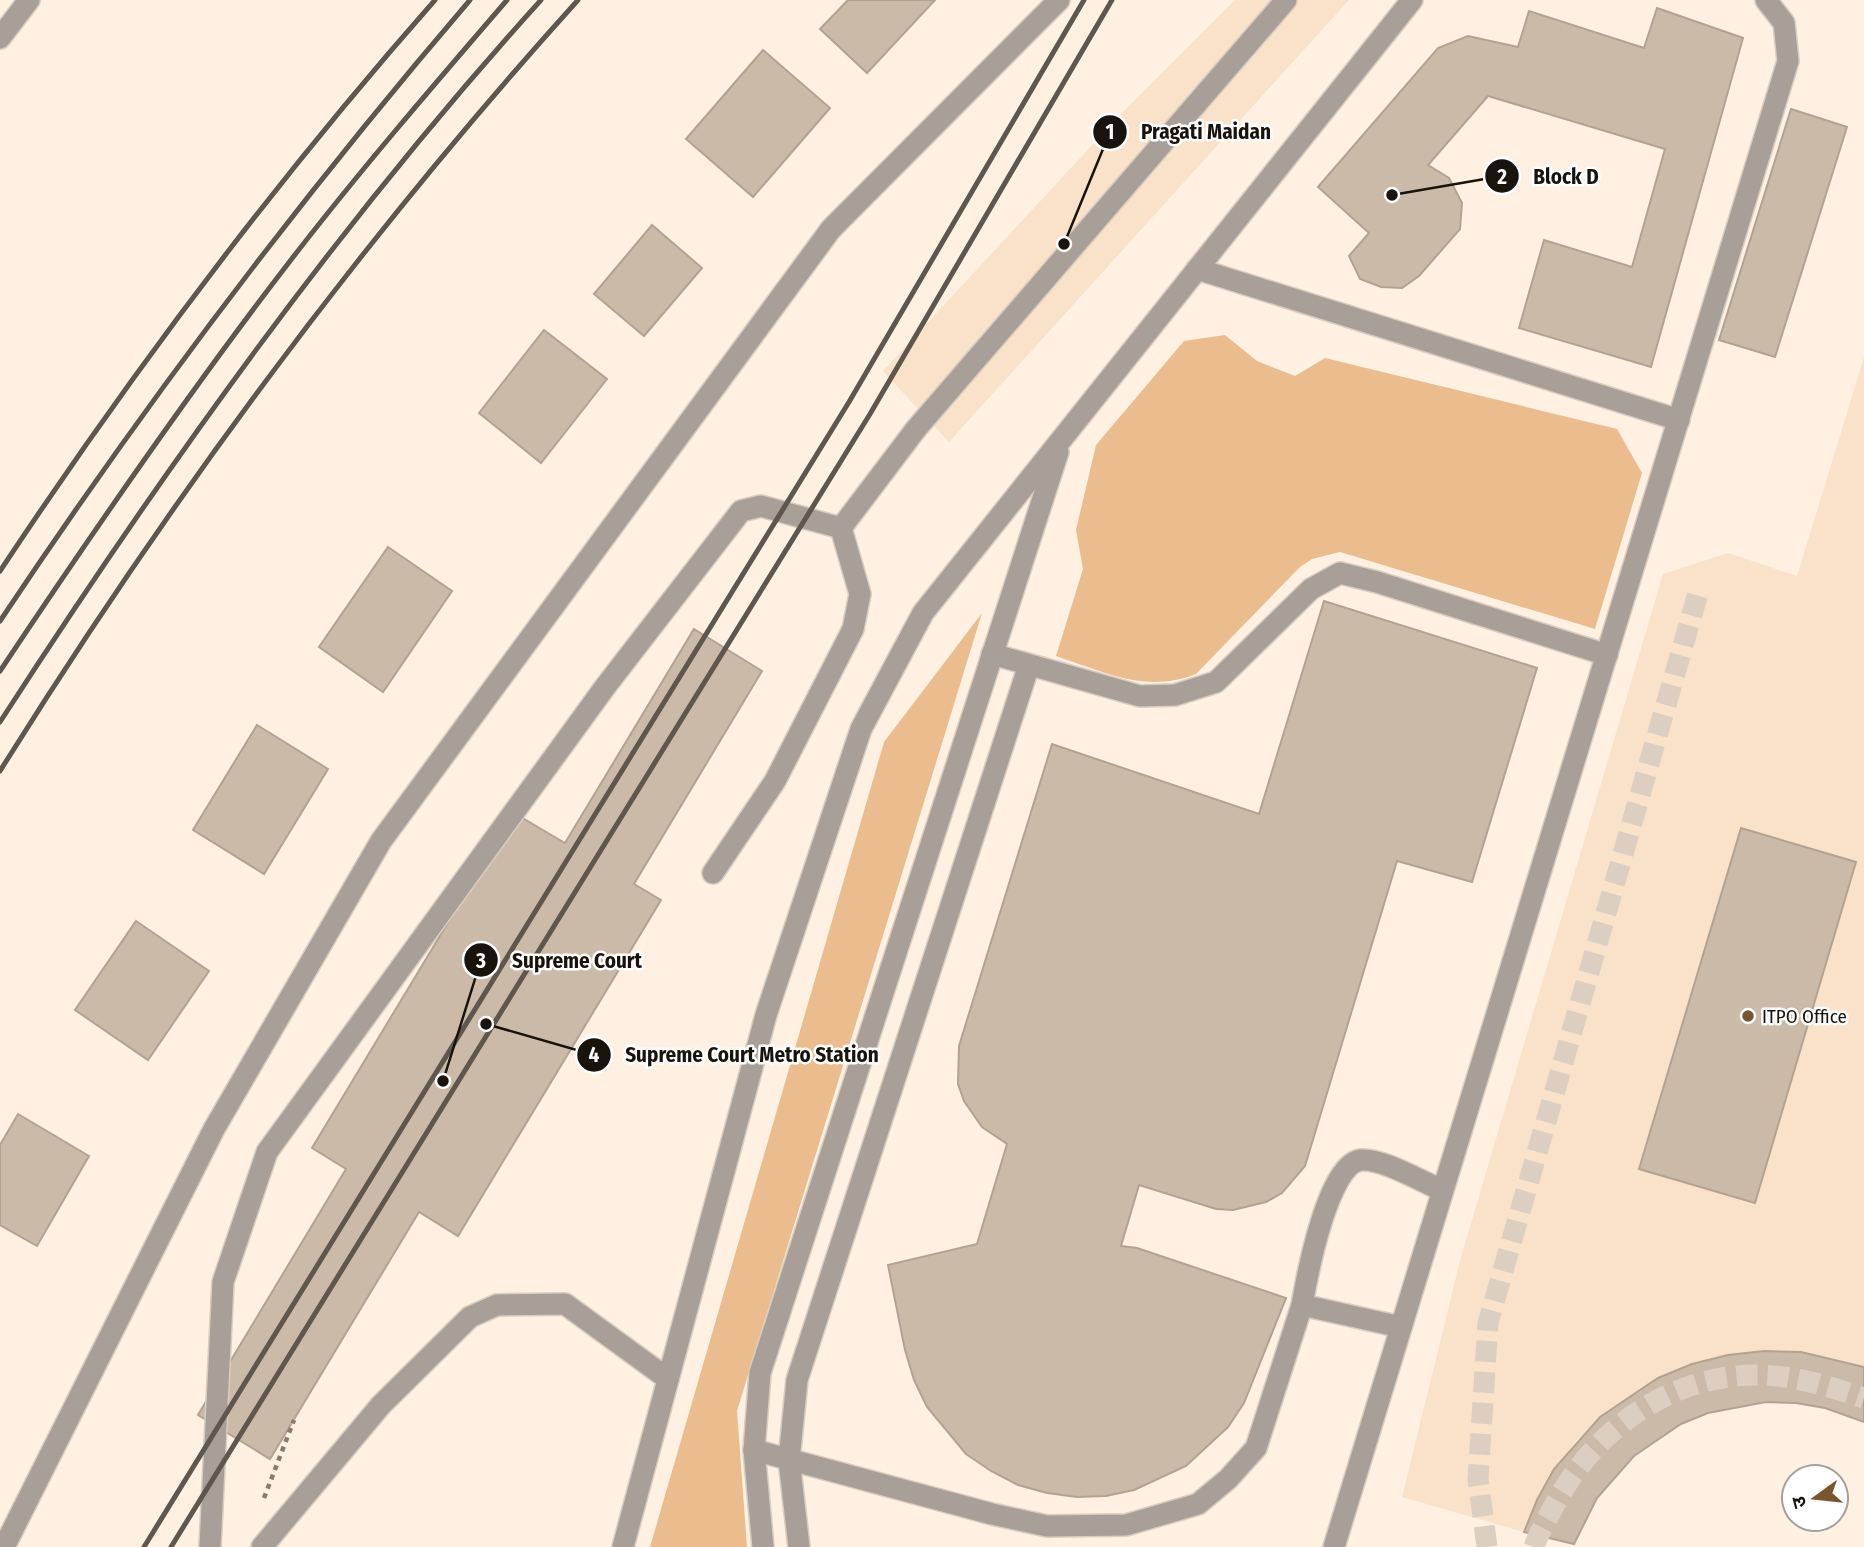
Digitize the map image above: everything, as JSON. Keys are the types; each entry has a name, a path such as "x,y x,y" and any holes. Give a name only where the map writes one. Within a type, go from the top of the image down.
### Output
{"street":[{"path":"0,38 29,0"},
{"path":"4,1547 214,1129 381,841 831,229 1059,0"},
{"path":"841,528 916,429 1286,0"},
{"path":"623,1547 766,1015 861,729 923,613 1412,0"},
{"path":"1334,1547 1788,61 1784,23 1766,0"},
{"path":"1197,270 1679,420"},
{"path":"764,1547 754,1450 760,1373 1062,440"},
{"path":"210,1547 223,1282 267,1152 605,687 741,511 761,506 841,528"},
{"path":"713,873 775,781 853,629 860,594 841,528"},
{"path":"992,654 1140,696 1175,695 1216,682 1311,589 1340,573 1377,582 1607,655"},
{"path":"799,1547 789,1460 797,1380 1029,665"},
{"path":"754,1450 1047,1526 1126,1524 1198,1504 1228,1479 1256,1448 1302,1305 1310,1258 1340,1172 1358,1160 1372,1160 1442,1190"},
{"path":"262,1547 381,1405 470,1317 497,1305 565,1304 668,1379"},
{"path":"1302,1305 1401,1327"}],"path":[{"path":"262,1501 294,1420"}],"shaded area":[{"path":"1235,0 1349,0 949,442 883,371 1118,117"},
{"path":"1225,335 1257,361 1295,376 1325,358 1617,429 1642,473 1595,629 1340,552 1312,559 1300,567 1196,674 1177,680 1142,681 1108,674 1056,656 1083,569 1076,530 1096,445 1184,341"},
{"path":"1864,357 1864,1367 1801,1352 1658,1378 1600,1416 1576,1441 1537,1500 1524,1532 1402,1497 1461,1257 1663,574 1728,553 1797,576"},
{"path":"982,613 737,1411 747,1547 650,1547 884,742"}],"building":[{"path":"848,0 935,0 867,73 820,29"},
{"path":"1657,8 1743,38 1651,367 1519,328 1544,240 1632,267 1665,149 1488,96 1428,165 1449,178 1462,203 1460,229 1419,276 1402,288 1381,287 1360,279 1349,256 1369,233 1318,187 1438,48 1468,36 1518,47 1529,11 1644,48"},
{"path":"763,50 830,108 753,197 686,139"},
{"path":"1791,109 1847,127 1775,357 1719,340"},
{"path":"652,225 702,268 644,336 594,294"},
{"path":"544,330 607,379 541,463 479,413"},
{"path":"388,547 452,591 383,692 319,647"},
{"path":"1324,601 1537,668 1472,882 1397,861 1305,1166 1282,1193 1266,1202 1233,1210 1216,1209 1139,1185 1121,1246 1137,1248 1286,1298 1244,1403 1228,1427 1186,1466 1134,1490 1106,1496 1077,1497 1018,1485 966,1454 927,1407 914,1380 905,1350 888,1265 977,1244 1007,1144 982,1127 964,1101 958,1084 959,1046 1052,744 1259,814"},
{"path":"694,629 762,671 634,884 661,900 458,1236 419,1212 270,1459 198,1415 346,1169 312,1148 514,813 565,843"},
{"path":"257,725 328,769 264,874 193,830"},
{"name":"ITPO Office","path":"1741,828 1856,862 1755,1203 1639,1169"},
{"path":"136,921 209,971 148,1060 75,1010"},
{"path":"18,1114 89,1156 37,1246 0,1225 0,1145"},
{"path":"1764,1351 1801,1352 1864,1367 1864,1422 1825,1408 1796,1403 1766,1402 1708,1413 1681,1424 1634,1456 1597,1498 1574,1544 1524,1532 1554,1469 1600,1417 1658,1378 1692,1364 1728,1355"}],"tunnel":[{"path":"1487,1547 1478,1479 1488,1323 1699,590"},
{"path":"1534,1547 1555,1504 1591,1453 1637,1412 1664,1397 1693,1385 1723,1378 1769,1375 1824,1385 1864,1398"}],"railway":[{"path":"0,571 101,423 208,278 319,137 435,0"},
{"path":"0,621 110,461 226,303 407,74 470,0"},
{"path":"0,671 140,465 249,314 368,164 507,0"},
{"path":"0,722 125,534 256,350 394,171 541,0"},
{"path":"0,771 132,569 272,373 421,183 498,90 578,0"},
{"path":"144,1547 849,402 1084,0"},
{"path":"171,1547 870,414 1112,0"}],"place":[{"name":"Block D","path":"1392,195"},
{"name":"Pragati Maidan","path":"1064,244"},
{"name":"ITPO Office","path":"1748,1016"},
{"name":"Supreme Court Metro Station","path":"486,1024"},
{"name":"Supreme Court","path":"443,1081"}]}
